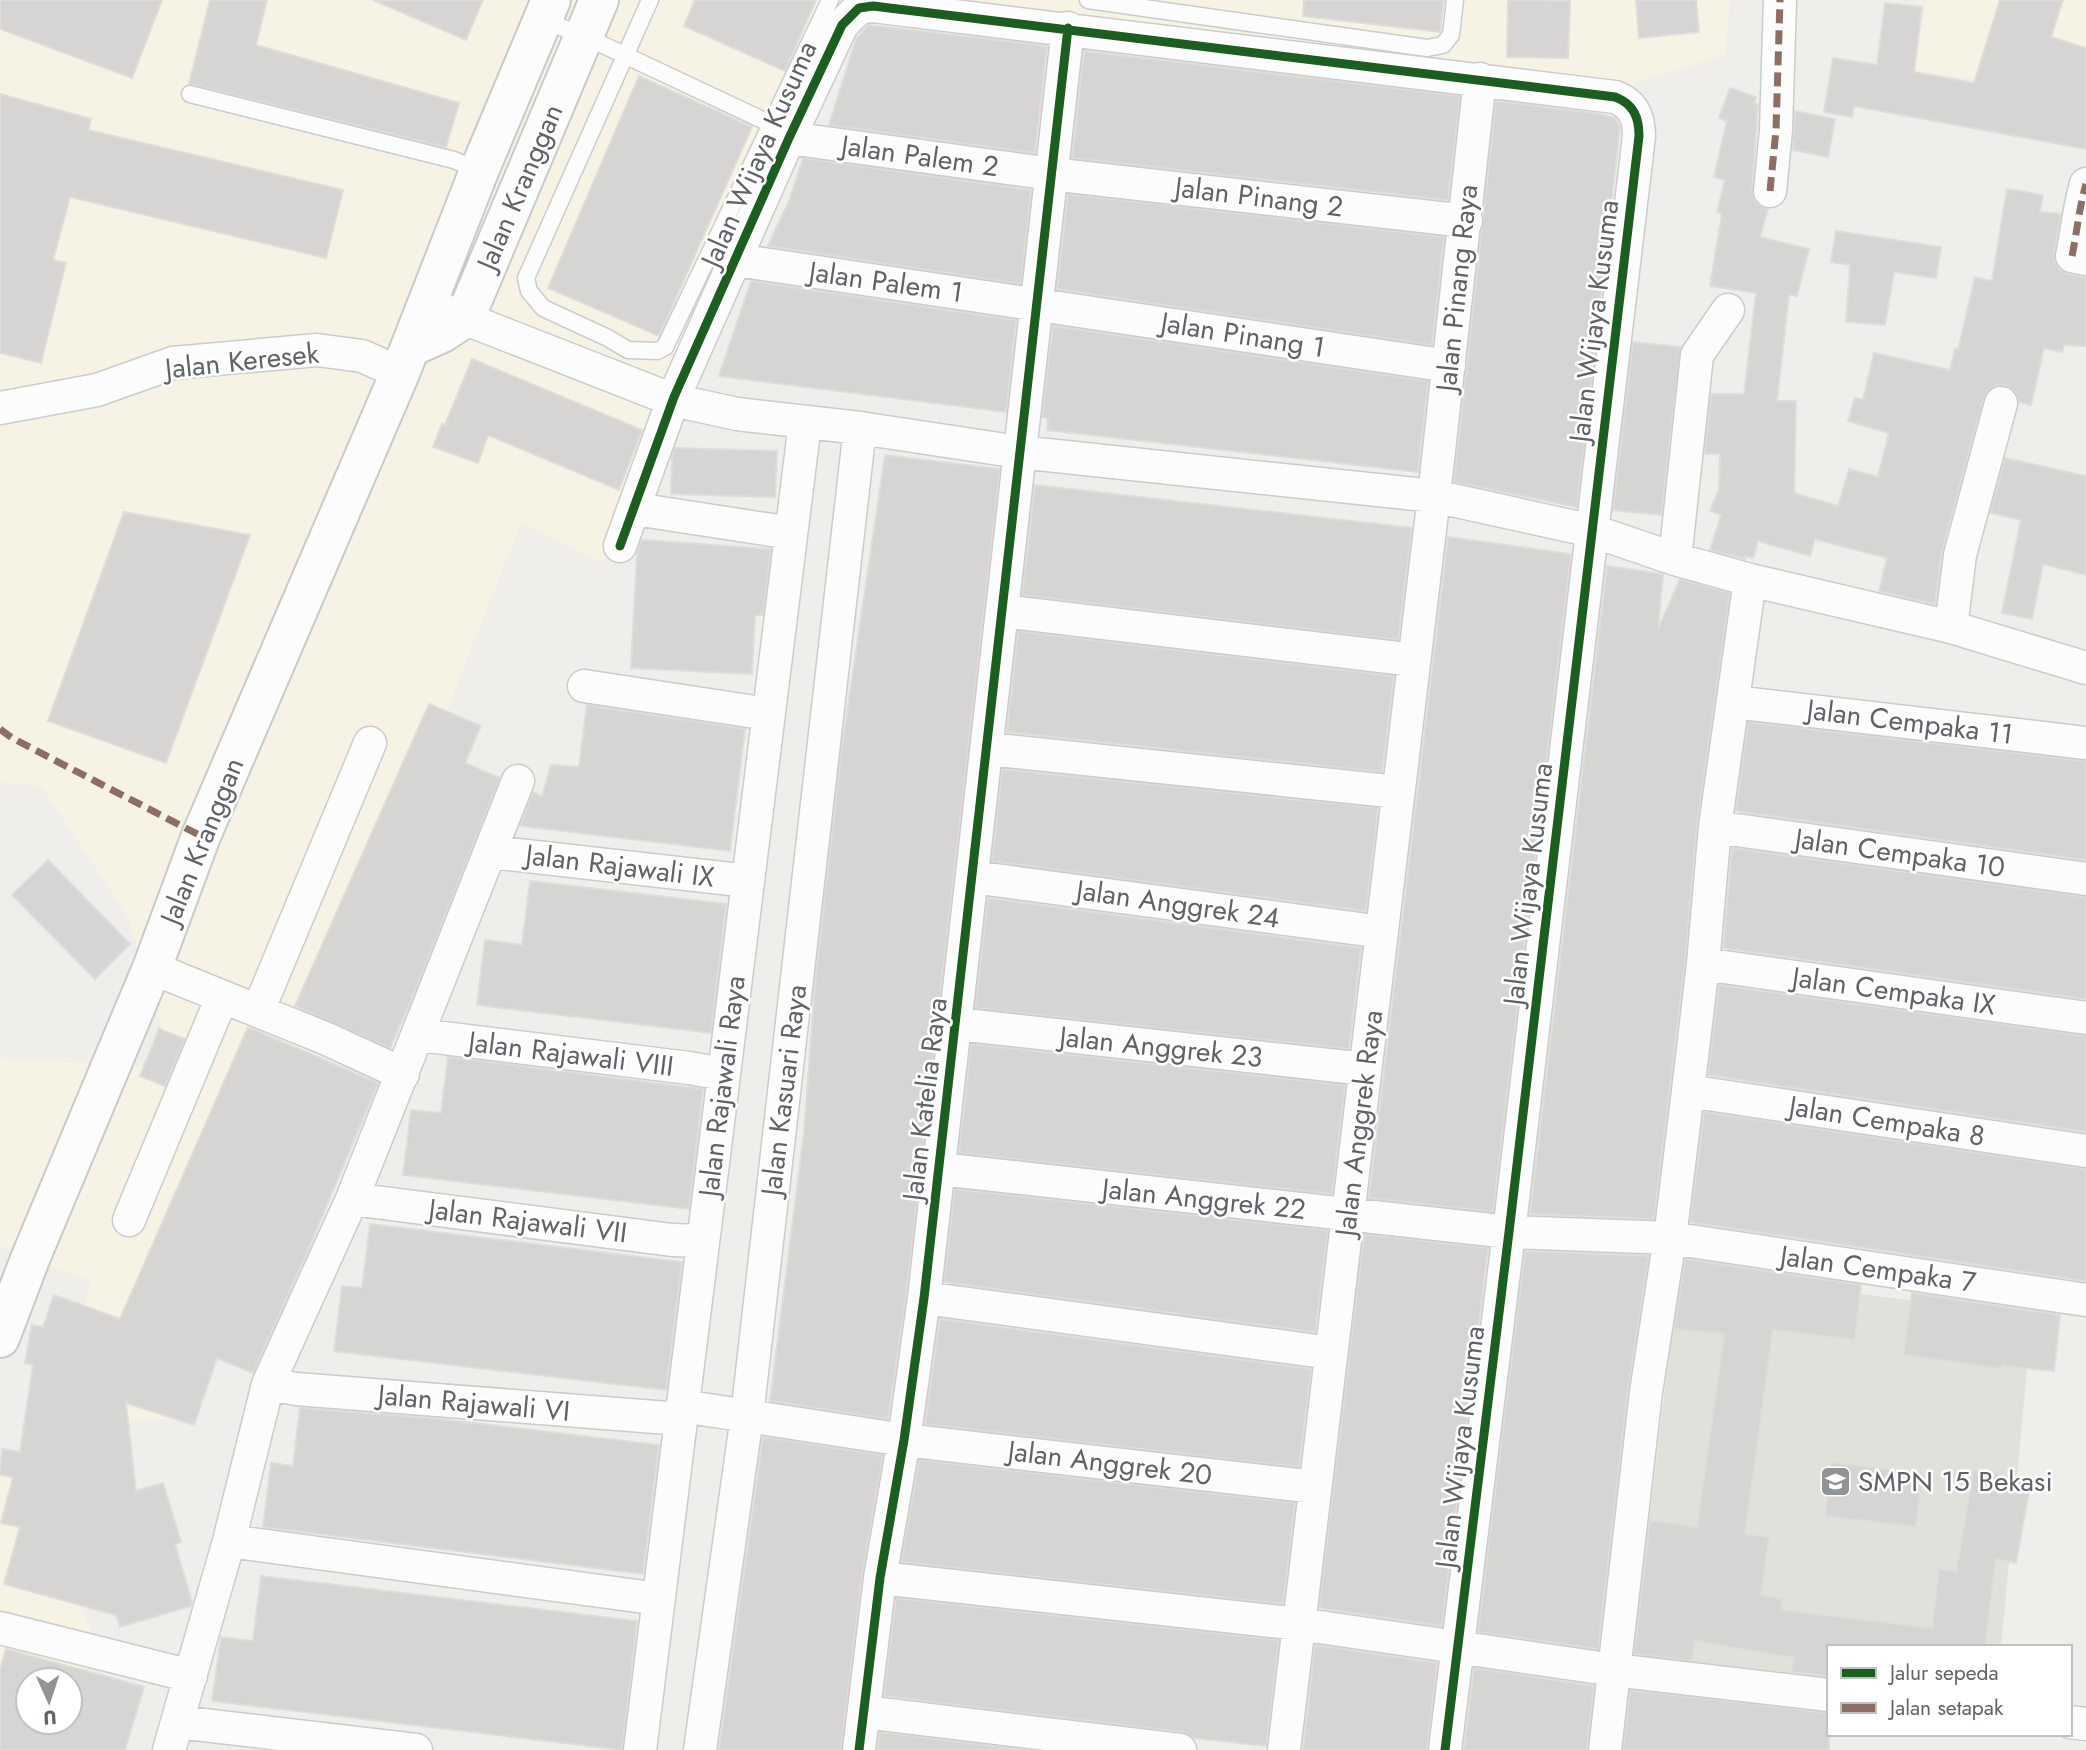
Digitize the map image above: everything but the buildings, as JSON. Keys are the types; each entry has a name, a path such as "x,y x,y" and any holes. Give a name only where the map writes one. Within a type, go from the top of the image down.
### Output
{"main road":[{"name":"Jalan Kranggan","path":"465,318 599,0"},
{"name":"Jalan Kranggan","path":"0,1338 30,1259 152,968 206,824 429,304 480,171 547,10"},
{"path":"405,360 465,318"}],"street":[{"path":"1770,191 1776,130 1780,0"},
{"name":"Jalan Wijaya Kusuma","path":"620,546 673,401 736,260 780,131 842,25 865,6 1615,97 1628,104 1635,112 1639,121 1639,136 1445,1750"},
{"name":"Jalan Katelia Raya","path":"859,1750 880,1578 925,1298 1068,29"},
{"name":"Jalan Pinang Raya","path":"1434,496 1480,79"},
{"name":"Jalan Palem 2","path":"780,131 1051,174"},
{"name":"Jalan Pinang 2","path":"1051,174 1466,221"},
{"path":"2086,184 2078,211 2072,256 2086,259"},
{"name":"Jalan Palem 1","path":"736,260 1036,303"},
{"name":"Jalan Pinang 1","path":"1036,303 1449,366"},
{"path":"429,304 673,401 737,414 860,428 1019,452 1434,496 1593,531 1675,559 1750,580 1951,627 2086,668"},
{"path":"1675,559 1697,355 1728,310"},
{"name":"Jalan Keresek","path":"0,408 97,390 173,363 317,350 405,360"},
{"path":"1951,627 1960,555 2001,403"},
{"name":"Jalan Rajawali Raya","path":"640,1750 805,423"},
{"name":"Jalan Kasuari Raya","path":"700,1750 747,1416 860,428"},
{"name":"Jalan Anggrek Raya","path":"1284,1750 1434,496"},
{"path":"635,509 791,533"},
{"path":"1605,1750 1646,1392 1670,1238 1688,1091 1715,827 1750,580"},
{"path":"1003,611 1414,660"},
{"path":"584,686 768,714"},
{"name":"Jalan Cempaka 11","path":"1733,702 2086,743"},
{"path":"258,1011 370,743"},
{"path":"988,749 1398,792"},
{"path":"415,1750 173,1736 229,1541 268,1384 352,1199 518,781"},
{"name":"Jalan Cempaka 10","path":"1715,827 2086,879"},
{"name":"Jalan Rajawali IX","path":"492,852 748,879"},
{"name":"Jalan Anggrek 24","path":"973,877 1382,932"},
{"name":"Jalan Cempaka IX","path":"1703,964 2086,1018"},
{"path":"152,968 403,1074"},
{"path":"129,1220 222,997"},
{"name":"Jalan Anggrek 23","path":"957,1024 1365,1069"},
{"name":"Jalan Rajawali VIII","path":"419,1035 724,1074"},
{"name":"Jalan Cempaka 8","path":"1688,1091 2086,1151"},
{"name":"Jalan Anggrek 22","path":"940,1169 1509,1232"},
{"name":"Jalan Rajawali VII","path":"352,1199 672,1240 704,1241"},
{"name":"Jalan Cempaka 7","path":"1509,1232 1670,1238 2086,1300"},
{"path":"925,1298 1331,1353"},
{"name":"Jalan Rajawali VI","path":"268,1384 310,1390 747,1416"},
{"name":"Jalan Anggrek 20","path":"747,1416 904,1440 1315,1487"},
{"path":"229,1541 659,1599"},
{"path":"880,1578 1299,1624 1614,1670 1827,1695"},
{"path":"0,1628 191,1676"},
{"path":"864,1712 1180,1750"}],"lane":[{"path":"650,0 526,278 529,291 543,308 628,350 657,351 665,347 780,131 830,0"},
{"path":"1088,0 1427,48 1443,45 1451,35 1455,0"},
{"path":"547,10 584,36 780,131"},
{"path":"190,94 454,160 480,171"}],"shaded area":[{"path":"0,0 841,0 603,563 521,523 166,1419 67,1428 55,1552 95,1639 84,1674 84,1666 14,1666 14,1736 0,1750 0,1470 55,1478 90,1281 0,1247 0,1058 174,1068 129,919 41,786 0,782"},
{"path":"864,0 1730,0 1725,55 1605,92"},
{"path":"1927,0 2086,0 2086,97 1914,70"},
{"name":"SMPN 15 Bekasi","path":"1679,1271 2032,1316 2001,1645 1827,1645 1827,1677 1633,1656"}],"marked path":[{"path":"1770,191 1776,130 1780,0"},
{"path":"2072,256 2086,184"},
{"path":"0,729 12,738 201,836"}],"cycle path":[{"path":"620,546 674,397 789,138 842,25 859,8 873,6 1615,97 1631,108 1638,123 1639,136 1445,1750"},
{"path":"859,1750 880,1578 904,1440 924,1298 1068,28"}],"place":[{"name":"SMPN 15 Bekasi","path":"1835,1481"}]}
